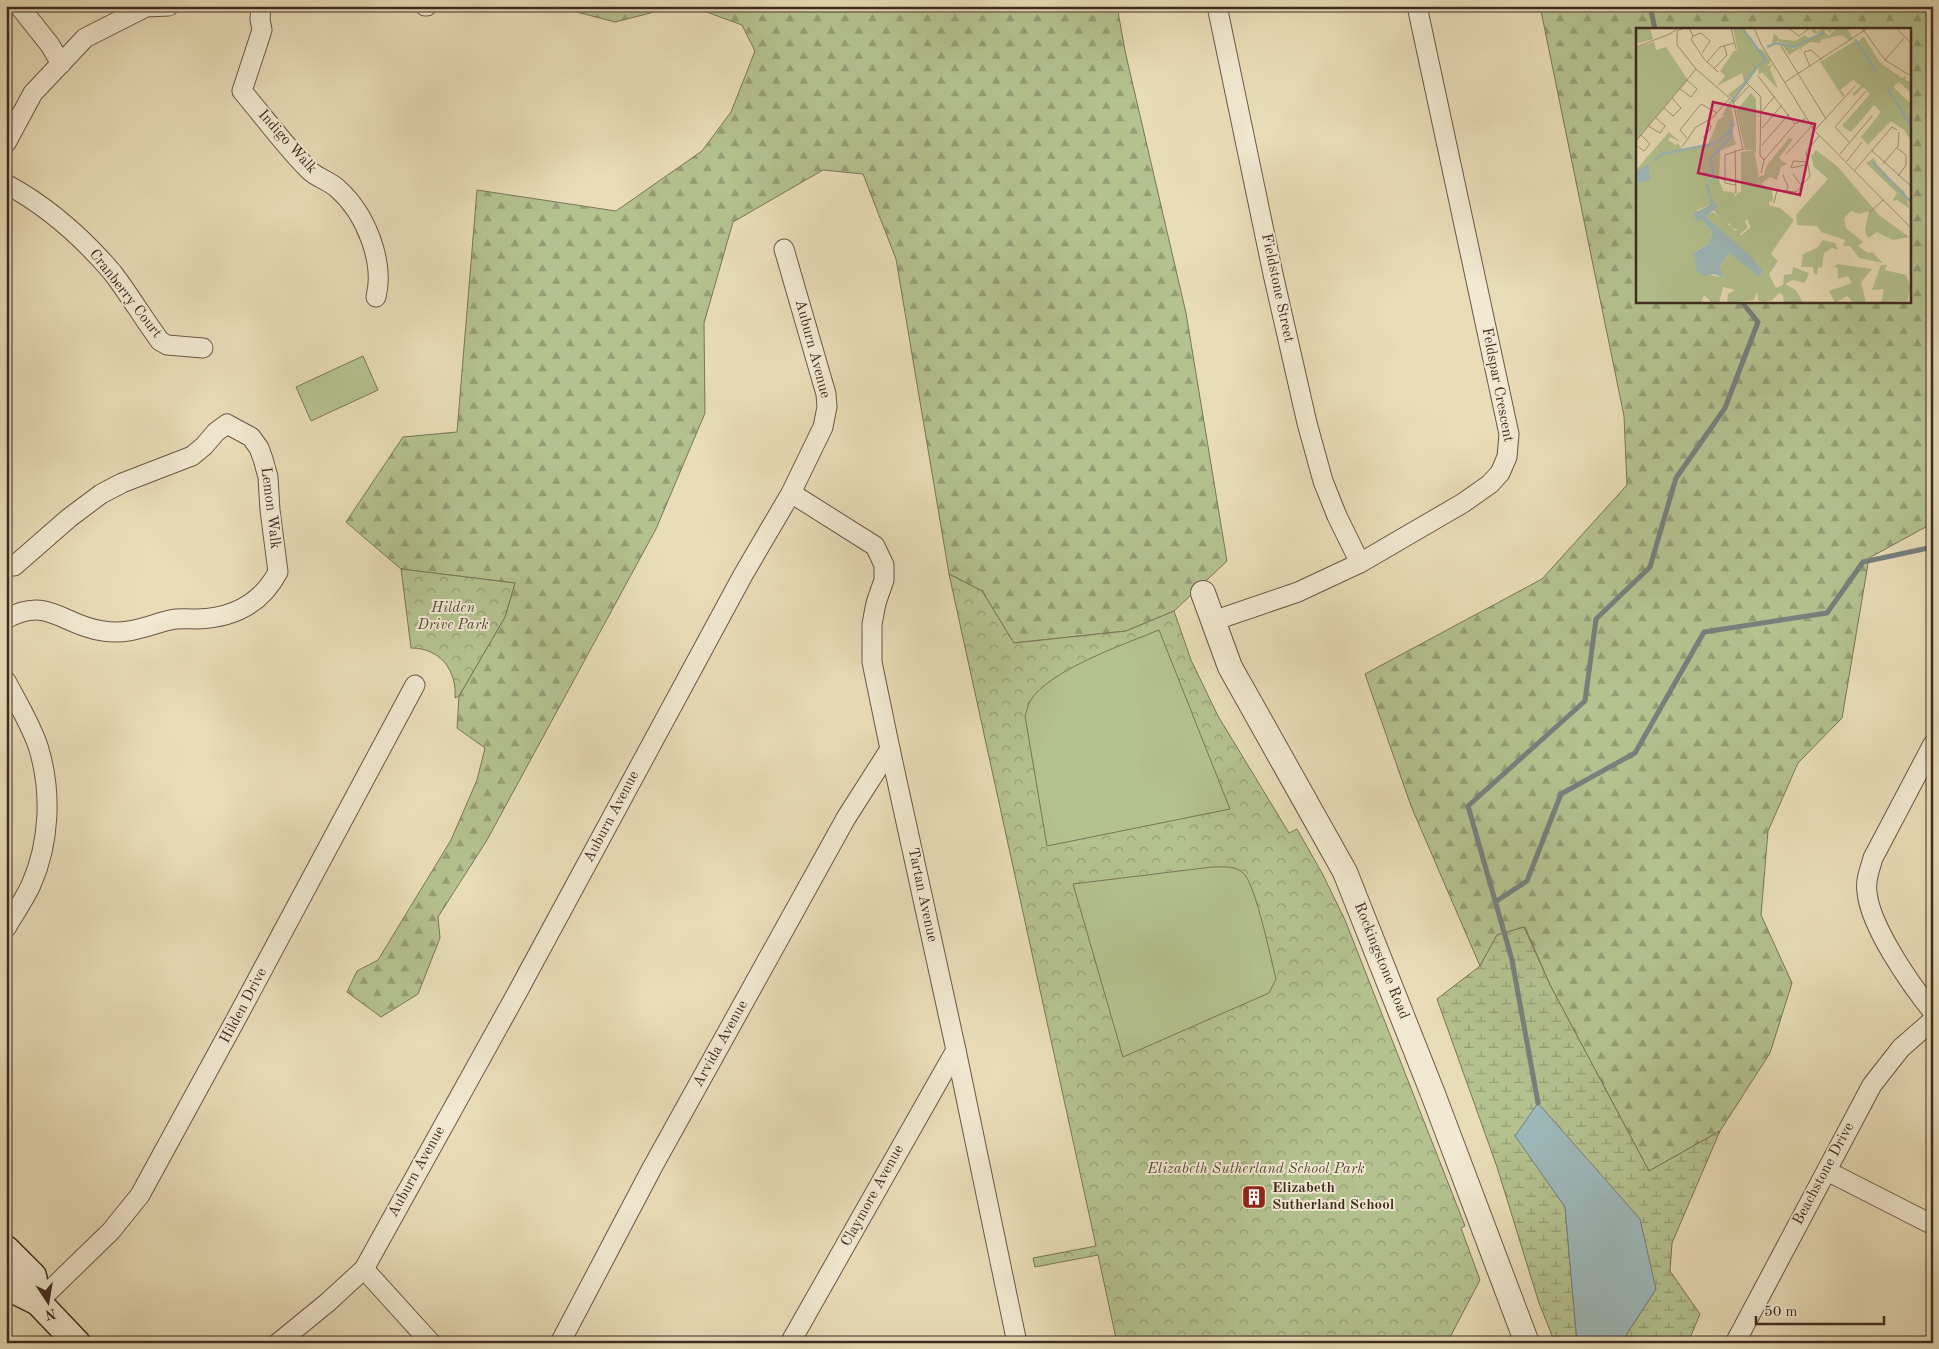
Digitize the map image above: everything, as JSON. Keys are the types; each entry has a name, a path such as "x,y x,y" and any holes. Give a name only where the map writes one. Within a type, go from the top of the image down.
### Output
{"main road":[{"path":"6,1249 33,1276 38,1302"},
{"path":"6,1281 18,1292 38,1302 77,1343"}],"street":[{"path":"19,6 50,45 61,64"},
{"path":"6,143 33,93 85,38 146,8 169,6"},
{"name":"Indigo Walk","path":"261,6 260,19 262,30 242,91 310,172 337,187 353,205 372,244 378,278 376,297"},
{"name":"Fieldstone Street","path":"1216,6 1307,423 1323,481 1337,516 1360,563"},
{"name":"Feldspar Crescent","path":"1213,621 1298,592 1360,563 1463,503 1490,484 1500,473 1509,449 1509,434 1494,362 1416,6"},
{"name":"Cranberry Court","path":"6,184 46,210 87,244 112,273 160,341 166,345 203,348"},
{"name":"Auburn Avenue","path":"278,1343 327,1303 364,1269 738,584 791,493 823,427 827,401 824,385 784,249"},
{"name":"Lemon Walk","path":"6,619 22,611 44,610 91,629 124,632 170,620 220,617 240,609 264,594 278,572 268,477 259,448 251,437 227,424 216,432 192,456 122,483 101,494 69,518 14,566"},
{"name":"Tartan Avenue","path":"791,493 875,546 882,558 884,580 874,612 871,643 872,662 1017,1343"},
{"name":"Rockingstone Road","path":"1203,593 1230,667 1345,872 1436,1103 1527,1343"},
{"path":"6,680 38,746 45,775 47,805 45,838 38,865 27,893 6,928"},
{"name":"Hilden Drive","path":"38,1302 111,1232 140,1194 415,685"},
{"path":"1933,744 1896,811 1874,858 1868,874 1866,889 1868,905 1881,934 1933,1012"},
{"name":"Arvida Avenue","path":"560,1343 652,1168 822,860 890,749"},
{"name":"Beachstone Drive","path":"1735,1343 1861,1105 1881,1072 1901,1048 1933,1020"},
{"name":"Claymore Avenue","path":"790,1343 956,1050"},
{"path":"1827,1171 1933,1225"},
{"path":"364,1269 431,1343"}],"green space":[{"path":"564,6 678,6 615,22 569,10"},
{"path":"690,6 1117,6 1125,51 1186,313 1227,561 1174,611 1126,631 1013,643 982,591 949,574 896,259 863,174 823,170 733,222 704,323 705,413 656,529 487,840 438,917 440,938 418,994 381,1017 347,992 357,971 378,960 451,840 477,780 485,748 457,728 459,696 505,617 515,583 401,569 346,522 403,437 457,432 477,190 616,211 702,151 731,112 755,51 742,25"},
{"path":"1540,6 1933,6 1933,523 1869,558 1842,718 1798,763 1768,831 1761,915 1792,983 1770,1053 1720,1131 1649,1171 1550,985 1525,927 1497,935 1480,966 1411,806 1365,674 1542,579 1627,485 1624,416"},
{"path":"363,356 378,390 311,421 296,387"},
{"name":"Hilden Drive Park","path":"401,569 515,583 505,617 459,696 455,698 453,678 445,662 430,652 411,648"},
{"name":"Elizabeth Sutherland School Park","path":"949,574 982,591 1014,643 1126,631 1174,611 1191,660 1218,716 1289,833 1297,829 1322,873 1345,920 1465,1226 1461,1228 1480,1280 1447,1343 1117,1343 1098,1255 1035,1267 1033,1258 1096,1246"},
{"path":"1159,630 1230,809 1047,846 1025,716 1030,701 1053,679 1070,669 1108,650"},
{"path":"1212,867 1230,867 1238,870 1245,875 1249,882 1258,908 1276,979 1269,993 1123,1057 1073,884"},
{"path":"1524,927 1550,985 1649,1171 1720,1131 1672,1243 1670,1271 1700,1314 1688,1343 1621,1343 1656,1289 1516,1136 1565,1207 1577,1343 1555,1343 1539,1303 1497,1167 1437,999 1480,966 1497,935"}],"water":[{"path":"1538,1103 1640,1219 1656,1289 1621,1343 1577,1343 1565,1207 1515,1136"}],"waterway":[{"path":"1650,6 1655,28"},
{"path":"1538,1103 1512,960 1468,806 1585,701 1596,619 1650,567 1676,478 1725,408 1758,322 1742,302"},
{"path":"1495,902 1527,881 1561,794 1635,753 1704,632 1827,613 1863,562 1933,547"}],"place":[{"name":"Elizabeth Sutherland School","path":"1254,1197"}]}
